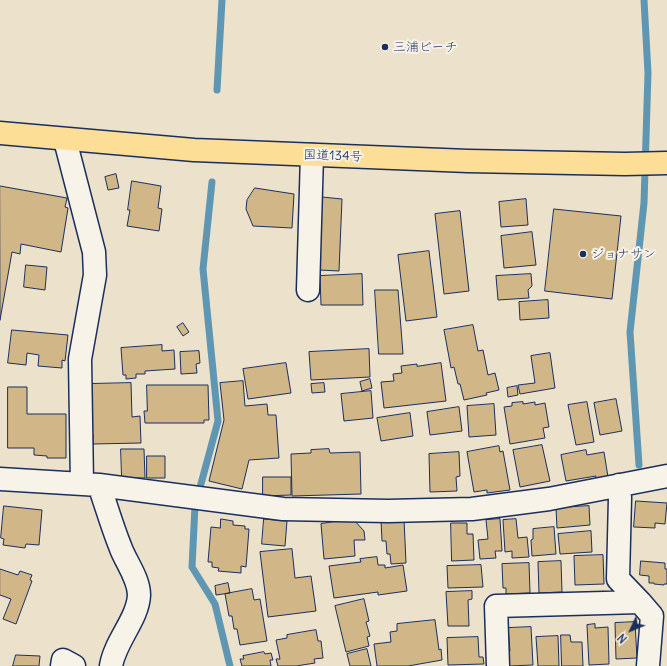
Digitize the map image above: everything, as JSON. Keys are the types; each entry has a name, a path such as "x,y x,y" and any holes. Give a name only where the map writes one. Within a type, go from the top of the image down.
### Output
{"highway":[{"name":"国道134号","path":"0,133 65,140 194,150 468,161 625,164 667,163"}],"street":[{"path":"65,140 94,252 94,275 80,367 91,484 134,576 139,594 136,609 113,657 111,666"},
{"path":"308,290 312,155"},
{"path":"0,479 91,484 282,509 388,511 472,509 549,499 667,476"},
{"path":"619,485 618,579 652,616 648,666"},
{"path":"498,666 496,606 640,602"},
{"path":"62,666 63,660 74,666"}],"building":[{"path":"116,174 119,188 108,190 105,177"},
{"path":"132,181 161,186 158,208 162,209 159,231 127,226 130,210 128,210"},
{"path":"0,186 67,198 65,207 68,208 61,252 21,244 20,254 12,252 0,320"},
{"path":"255,188 294,194 292,228 253,226 246,209 247,200"},
{"path":"322,197 342,199 339,271 319,270"},
{"path":"526,199 528,225 501,227 499,202"},
{"name":"ジョナサン","path":"554,209 621,216 612,299 545,291"},
{"path":"460,211 469,291 444,294 435,214"},
{"path":"532,232 536,265 504,268 501,236"},
{"path":"429,251 437,317 406,321 398,255"},
{"path":"26,265 47,267 45,290 24,287"},
{"path":"362,274 363,305 321,305 320,276"},
{"path":"531,274 532,286 528,290 529,298 498,300 496,276"},
{"path":"375,290 398,290 403,354 379,354"},
{"path":"548,300 549,318 520,320 519,302"},
{"path":"183,323 189,332 183,336 177,327"},
{"path":"473,325 478,351 483,350 488,375 495,373 499,390 486,393 487,395 464,400 454,367 451,368 444,330"},
{"path":"12,330 68,335 65,361 62,360 62,368 38,366 39,355 27,353 26,365 8,363"},
{"path":"162,345 162,351 174,350 175,369 145,371 145,374 136,374 136,378 126,379 126,375 123,375 121,348"},
{"path":"369,349 370,377 311,380 309,352"},
{"path":"199,351 200,363 196,364 197,373 181,374 180,352"},
{"path":"550,353 555,388 520,394 518,385 535,383 531,356"},
{"path":"286,363 291,393 248,399 243,369"},
{"path":"441,363 446,401 384,408 381,382 394,381 393,374 402,373 401,366"},
{"path":"370,379 372,388 362,391 360,382"},
{"path":"243,381 245,406 267,404 268,415 276,415 279,458 249,460 242,489 209,481 224,420 220,383"},
{"path":"131,383 132,417 140,416 141,443 93,444 93,434 90,435 89,384"},
{"path":"324,383 325,392 312,393 311,384"},
{"path":"147,385 208,385 209,420 204,420 204,423 145,423 144,411 147,411"},
{"path":"517,386 518,395 508,397 507,388"},
{"path":"8,387 27,387 27,414 66,414 66,458 47,458 47,456 34,455 34,448 8,448"},
{"path":"371,391 373,418 344,421 341,394"},
{"path":"616,399 622,431 600,435 594,403"},
{"path":"523,402 523,404 535,402 535,405 545,403 549,427 543,428 545,438 510,444 504,407 512,406 512,403"},
{"path":"587,402 594,442 576,445 568,405"},
{"path":"494,404 496,435 469,437 467,406"},
{"path":"459,407 462,431 430,435 427,412"},
{"path":"410,413 413,436 381,441 377,418"},
{"path":"542,445 550,481 520,487 513,450"},
{"path":"499,446 500,452 503,451 510,490 487,493 487,490 474,492 467,452"},
{"path":"121,449 144,449 145,478 122,478"},
{"path":"329,449 330,453 360,452 361,494 292,496 291,454 311,453 311,450"},
{"path":"586,450 587,455 604,452 608,477 596,479 596,476 566,481 561,455"},
{"path":"459,452 460,476 456,477 457,491 430,492 429,454"},
{"path":"147,456 165,456 165,478 147,478"},
{"path":"263,477 291,477 291,495 263,496"},
{"path":"636,501 667,503 665,524 655,523 655,528 634,527"},
{"path":"4,506 42,510 39,545 26,544 25,548 3,545 4,539 1,538"},
{"path":"589,506 590,525 557,528 556,508"},
{"path":"221,519 233,521 233,525 245,526 245,529 249,529 246,567 241,566 241,573 218,571 219,568 212,567 212,562 208,562 211,527 220,528"},
{"path":"264,519 287,521 285,546 262,544"},
{"path":"353,519 364,531 365,540 354,540 355,556 324,559 321,524"},
{"path":"404,519 406,563 391,564 390,554 387,554 386,541 382,541 381,520"},
{"path":"500,519 502,551 495,551 496,558 480,559 478,540 488,539 486,520"},
{"path":"516,519 518,538 527,537 529,557 512,558 512,551 505,552 503,520"},
{"path":"451,523 467,523 467,534 473,534 474,560 452,561"},
{"path":"554,527 556,554 532,556 531,540 533,539 533,529"},
{"path":"591,531 592,552 560,554 558,534"},
{"path":"292,549 295,578 311,576 316,611 268,617 260,552"},
{"path":"603,555 604,584 575,585 574,556"},
{"path":"377,557 378,565 385,565 385,568 403,565 407,591 378,595 378,592 334,598 329,566 361,562 360,559"},
{"path":"561,561 562,592 539,593 538,562"},
{"path":"641,561 665,563 665,569 667,569 667,584 649,583 649,576 640,575"},
{"path":"529,563 530,593 506,594 506,588 503,588 502,564"},
{"path":"481,565 483,587 448,588 447,566"},
{"path":"0,569 18,575 20,571 32,575 30,580 32,581 16,624 3,619 11,599 0,595"},
{"path":"228,583 230,593 216,595 215,586"},
{"path":"252,589 254,600 260,599 267,641 240,645 237,629 234,629 232,616 229,616 225,594"},
{"path":"472,591 472,599 468,600 469,626 448,626 446,592"},
{"path":"364,599 369,621 366,622 370,636 367,637 369,646 346,652 335,606"},
{"path":"435,620 439,650 441,649 442,660 408,666 377,666 374,644 391,642 390,632 397,631 397,624"},
{"path":"635,622 637,658 616,659 615,623"},
{"path":"595,624 595,628 608,627 609,664 589,665 587,625"},
{"path":"531,627 533,665 509,666 508,651 510,651 508,628"},
{"path":"316,630 318,641 321,641 323,658 314,659 315,663 296,666 278,666 276,659 280,659 276,640 287,638 287,635"},
{"path":"561,635 570,635 571,642 582,642 583,666 562,666"},
{"path":"558,636 559,666 538,666 536,637"},
{"path":"478,637 479,657 483,657 484,664 448,665 447,638"},
{"path":"367,649 371,666 350,666 347,654"},
{"path":"264,652 265,654 271,653 273,660 270,660 271,666 242,666 240,659 244,659 243,656"},
{"path":"16,655 40,656 39,666 13,666"}],"waterway":[{"path":"217,90 222,0"},
{"path":"639,465 630,332 644,203 648,73 644,0"},
{"path":"212,182 203,269 218,421 195,506 192,567 215,604 230,666"}],"place":[{"name":"三浦ビーチ","path":"385,47"},
{"name":"ジョナサン","path":"583,254"}]}
